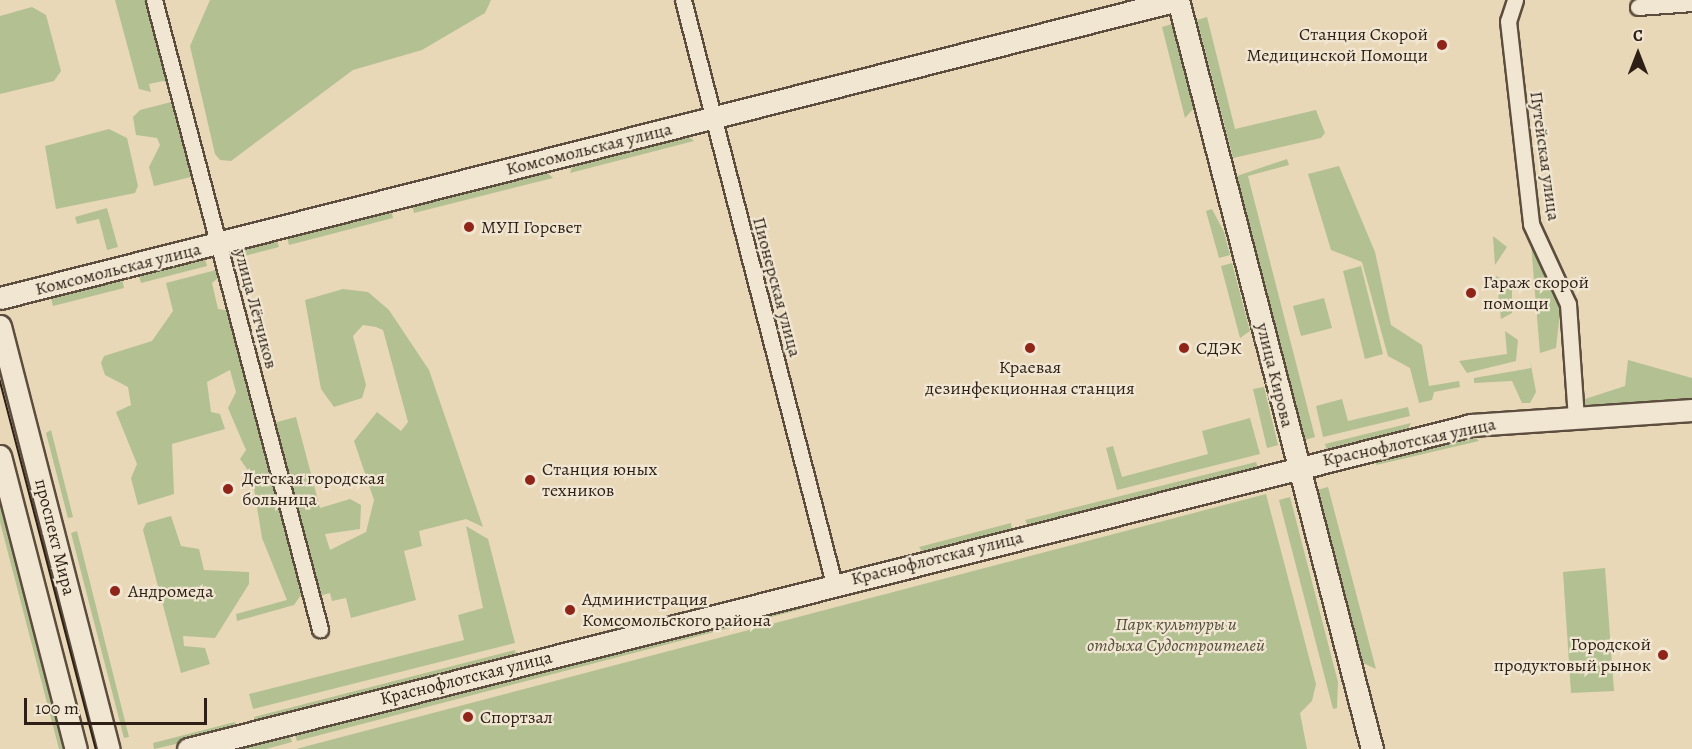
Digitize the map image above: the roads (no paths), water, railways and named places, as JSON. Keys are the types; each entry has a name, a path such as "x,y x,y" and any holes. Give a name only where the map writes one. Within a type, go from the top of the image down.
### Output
{"street":[{"name":"улица Лётчиков","path":"154,0 320,629"},
{"name":"Пионерская улица","path":"683,0 834,584"},
{"name":"Комсомольская улица","path":"0,298 1178,0"},
{"name":"улица Кирова","path":"1178,0 1372,749"},
{"name":"Путейская улица","path":"1515,0 1508,21 1531,225 1568,304 1576,419"},
{"path":"1638,7 1692,3"},
{"name":"проспект Мира","path":"0,326 109,749"},
{"name":"Краснофлотская улица","path":"188,749 1299,466 1472,425 1551,416 1576,419 1692,410"},
{"name":"проспект Мира","path":"0,456 76,749"}],"tram line":[{"path":"0,380 96,749"}],"place":[{"name":"Станция Скорой Медицинской Помощи","path":"1442,45"},
{"name":"МУП Горсвет","path":"469,227"},
{"name":"Гараж скорой помощи","path":"1471,293"},
{"name":"Краевая дезинфекционная станция","path":"1030,348"},
{"name":"СДЭК","path":"1184,348"},
{"name":"Станция юных техников","path":"530,480"},
{"name":"Детская городская больница","path":"228,489"},
{"name":"Андромеда","path":"115,591"},
{"name":"Администрация Комсомольского района","path":"570,610"},
{"name":"Городской продуктовый рынок","path":"1663,655"},
{"name":"Спортзал","path":"468,717"}],"park label":[{"name":"Парк культуры и отдыха Судостроителей","path":"1176,635"}]}
